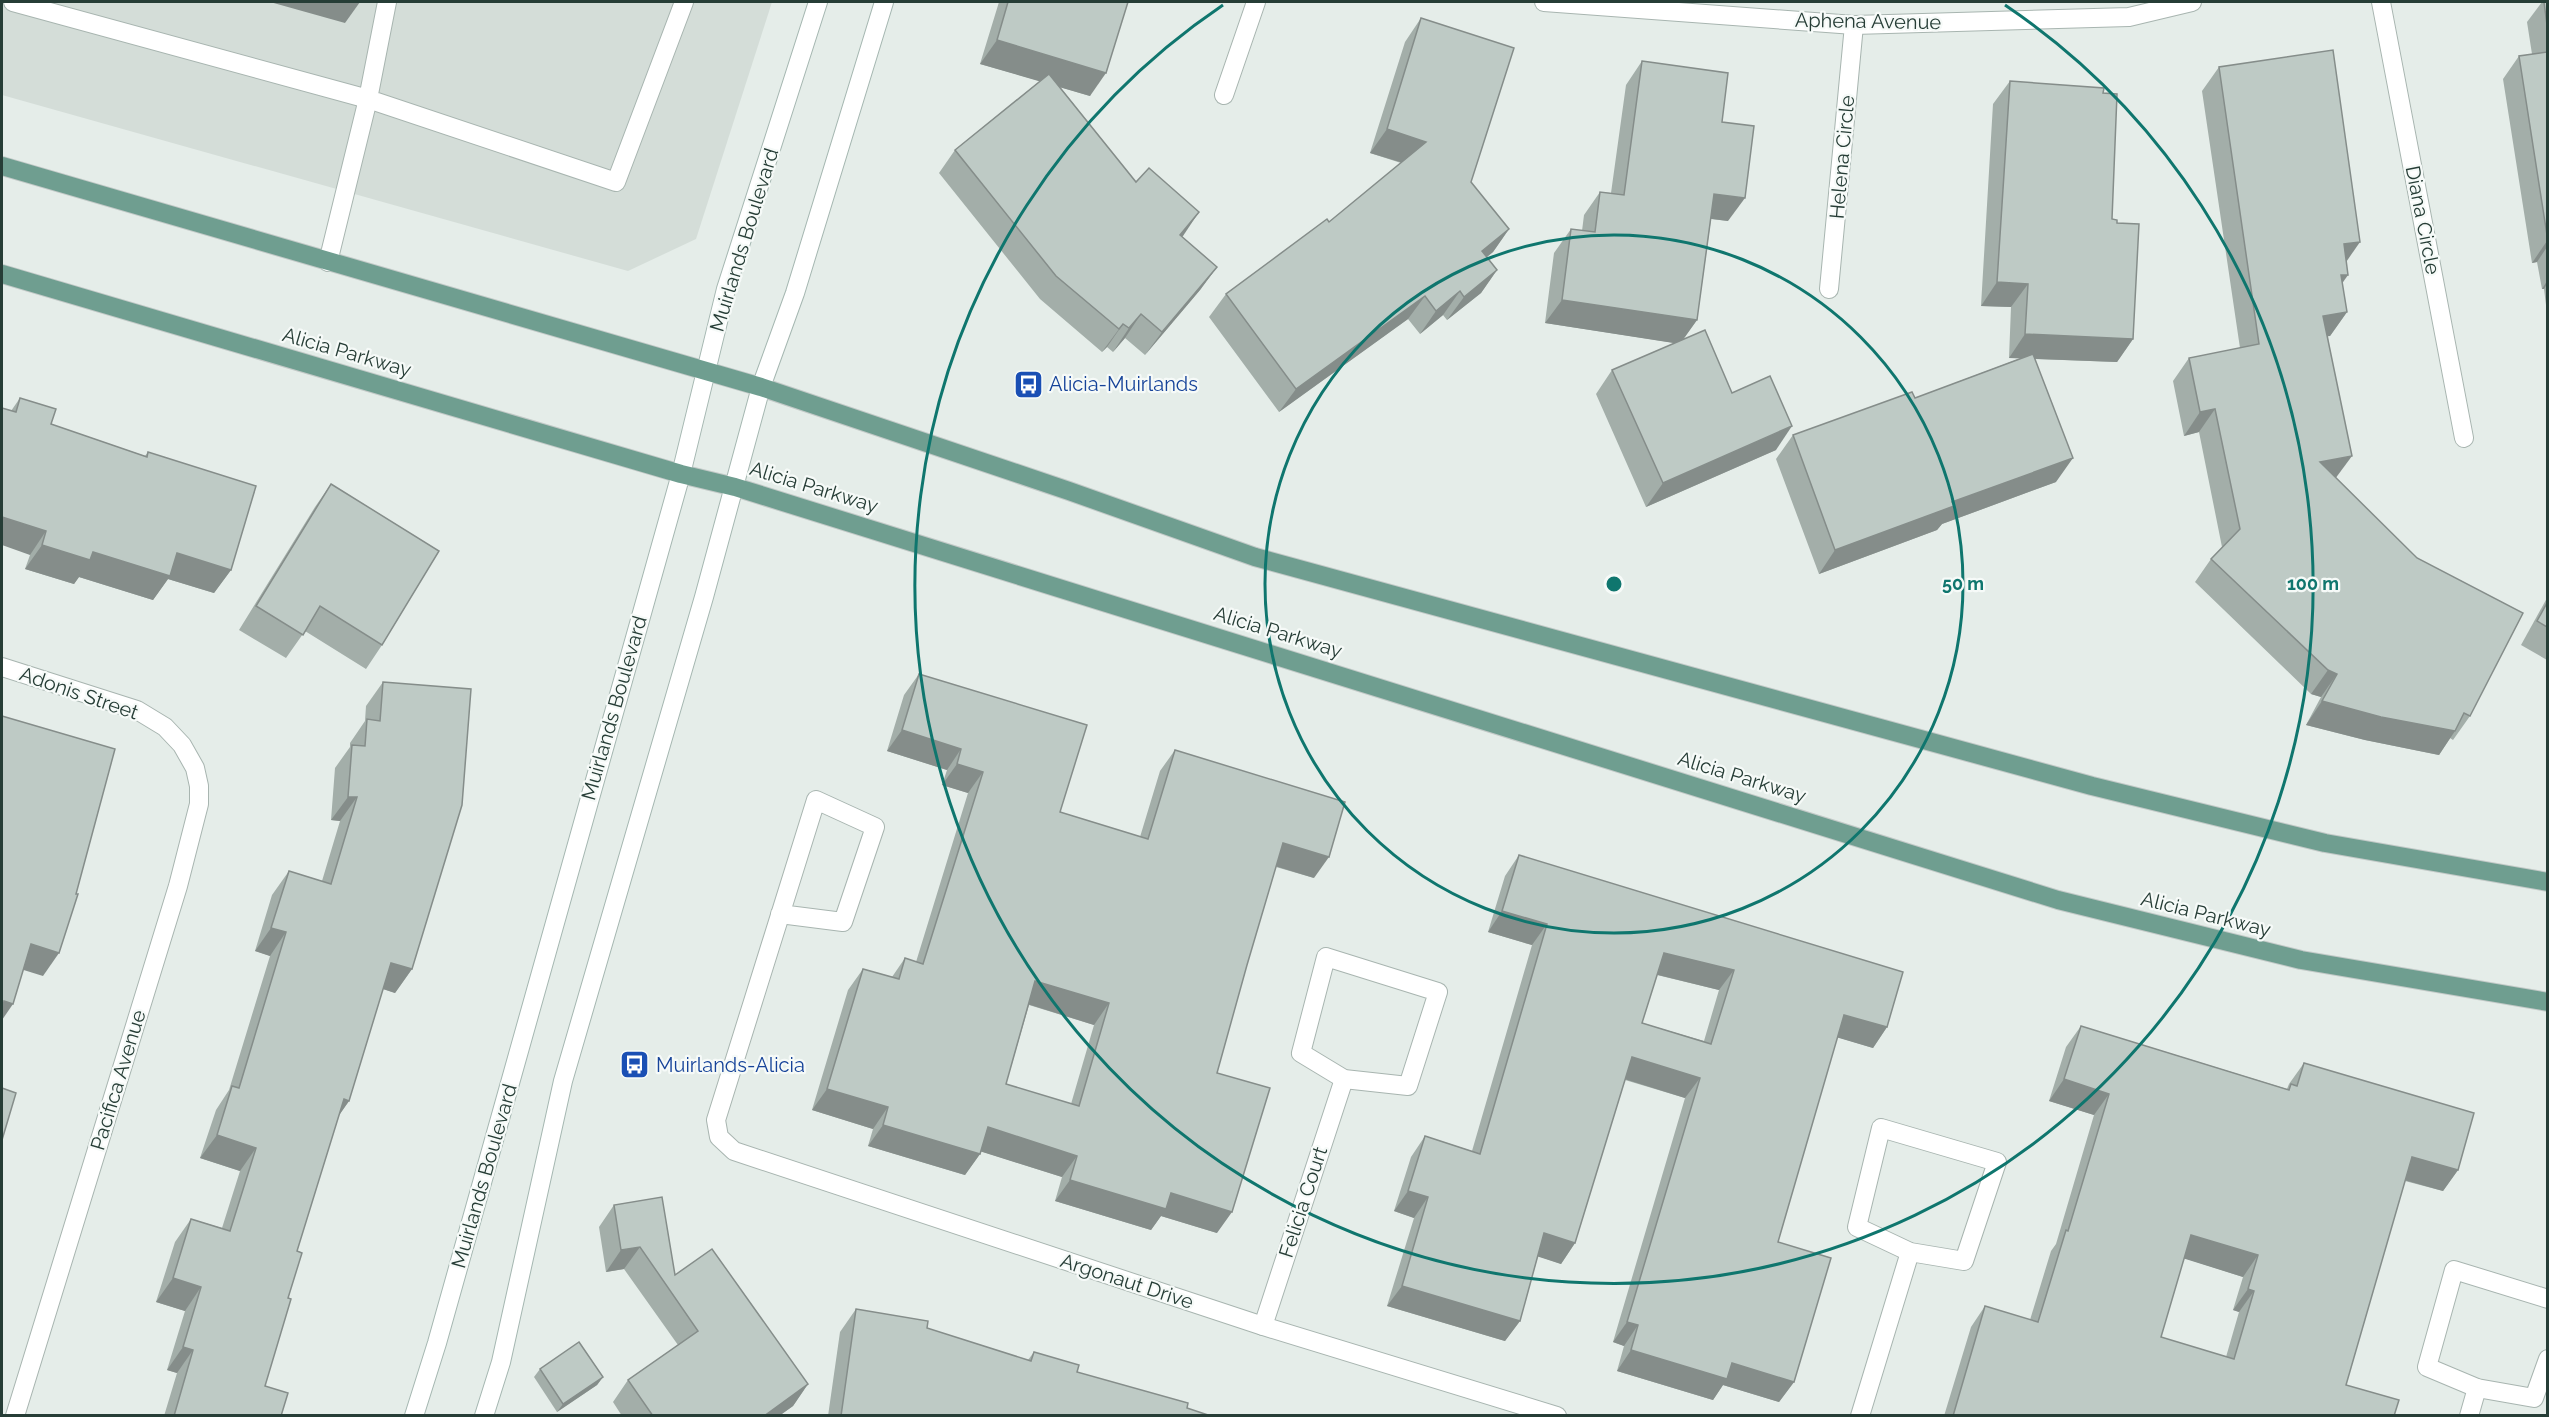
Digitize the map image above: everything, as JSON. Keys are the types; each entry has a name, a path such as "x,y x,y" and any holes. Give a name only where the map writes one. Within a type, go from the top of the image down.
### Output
{"main road":[{"path":"2,166 761,387 1256,557 2092,786 2325,843 2547,882"},
{"name":"Alicia Parkway","path":"2,274 681,474 735,486 2058,900 2301,960 2547,1002"}],"street":[{"path":"13,2 368,99 616,182 684,2"},
{"path":"328,262 368,99 387,2"},
{"name":"Muirlands Boulevard","path":"414,1416 441,1331 681,474 728,282 819,2"},
{"path":"484,1416 501,1362 563,1081 735,486 761,387 795,293 884,2"},
{"path":"1224,95 1256,2"},
{"name":"Aphena Avenue","path":"1544,2 1854,25 2129,17 2192,2"},
{"name":"Diana Circle","path":"2381,2 2464,438"},
{"name":"Helena Circle","path":"1829,290 1854,25"},
{"name":"Adonis Street","path":"2,667 137,710 165,727 182,745"},
{"name":"Pacifica Avenue","path":"15,1416 193,834 199,804 199,786 195,768 182,745"},
{"path":"816,800 875,827 843,922 780,915 816,800"},
{"name":"Argonaut Drive","path":"780,915 716,1120 719,1137 734,1151 1263,1326 1557,1416"},
{"path":"1326,957 1438,992 1408,1086 1344,1079 1301,1053 1326,957"},
{"name":"Felicia Court","path":"1263,1326 1344,1079"},
{"path":"1881,1128 1997,1162 1964,1261 1910,1252 1857,1227 1881,1128"},
{"path":"1860,1416 1910,1252"},
{"path":"2547,1299 2454,1270 2427,1368 2477,1388 2534,1398 2547,1359"},
{"path":"2469,1416 2477,1388"}],"shaded area":[{"path":"2,2 772,2 696,239 628,271 2,95"}],"building":[{"path":"1008,2 1128,2 1106,73 997,40"},
{"path":"2544,2 2547,2 2547,25"},
{"path":"1421,18 1514,48 1471,182 1509,229 1482,251 1497,270 1464,297 1460,291 1436,311 1425,296 1296,389 1226,294 1327,219 1329,222 1426,142 1387,129"},
{"path":"2333,50 2360,242 2344,244 2348,275 2341,275 2347,312 2323,316 2352,456 2320,462 2417,558 2523,613 2470,716 2464,713 2455,731 2381,717 2322,701 2337,674 2328,670 2211,559 2240,529 2215,409 2200,412 2189,358 2259,344 2219,67"},
{"path":"2547,52 2547,235 2519,56"},
{"path":"1642,61 1728,73 1722,122 1754,126 1745,198 1714,194 1697,320 1562,300 1571,229 1595,232 1600,192 1624,195"},
{"path":"1049,74 1136,182 1149,168 1199,212 1180,235 1217,267 1162,332 1141,314 1129,328 1123,324 1119,329 1056,276 955,150"},
{"path":"2010,81 2104,88 2103,93 2117,94 2112,219 2117,220 2117,223 2139,224 2133,339 2025,334 2028,284 1997,282"},
{"path":"1705,330 1732,393 1770,376 1792,426 1663,483 1612,370"},
{"path":"2033,354 2073,458 1952,502 1954,506 1835,550 1793,435 1912,392 1915,398"},
{"path":"20,398 56,409 51,424 147,457 148,452 256,486 231,570 177,553 170,576 93,552 90,560 42,545 46,531 2,517 2,408 16,412"},
{"path":"331,484 439,551 382,645 320,606 303,635 256,606"},
{"path":"2547,603 2547,627 2537,621"},
{"path":"919,674 1087,725 1060,812 1148,839 1175,750 1345,802 1329,857 1283,843 1217,1073 1270,1088 1232,1212 1171,1193 1166,1209 1070,1180 1077,1156 988,1127 980,1154 883,1125 888,1107 827,1089 863,969 899,979 905,958 923,964 983,772 957,764 961,749 902,730","holes":["1035,981 1109,1003 1079,1106 1006,1084"]},
{"path":"383,682 471,689 462,805 412,969 391,963 349,1101 344,1099 297,1251 302,1253 265,1386 288,1393 281,1416 174,1416 193,1350 183,1347 201,1287 173,1278 191,1219 230,1231 256,1148 217,1135 232,1086 239,1088 286,932 271,928 289,871 331,884 357,797 348,797 352,745 365,746 367,719 380,721"},
{"path":"2,716 115,749 76,894 78,894 59,953 31,944 13,1004 4,1001 2,1011"},
{"path":"1519,855 1903,972 1887,1027 1844,1015 1778,1242 1831,1258 1794,1382 1732,1363 1727,1379 1631,1350 1638,1325 1627,1322 1700,1078 1632,1057 1575,1243 1544,1233 1520,1321 1402,1286 1428,1197 1408,1191 1425,1136 1480,1154 1547,924 1502,911","holes":["1664,953 1734,970 1711,1044 1642,1023"]},
{"path":"2081,1026 2289,1090 2291,1084 2297,1086 2304,1063 2474,1113 2458,1170 2412,1157 2346,1385 2399,1400 2394,1416 1953,1416 1985,1306 2038,1322 2066,1230 2068,1231 2109,1094 2064,1079","holes":["2191,1235 2258,1255 2248,1289 2254,1291 2234,1359 2161,1337"]},
{"path":"2,1088 16,1093 2,1140"},
{"path":"662,1197 675,1275 712,1249 808,1384 764,1416 653,1416 628,1380 698,1331 640,1247 621,1250 614,1205"},
{"path":"856,1309 928,1321 927,1328 1031,1361 1034,1352 1079,1365 1077,1372 1188,1403 1187,1408 1211,1416 841,1416"},
{"path":"579,1342 603,1377 563,1404 540,1369"}],"place":[{"name":"Alicia-Muirlands","path":"1028,384"},
{"name":"Muirlands-Alicia","path":"635,1065"}]}
